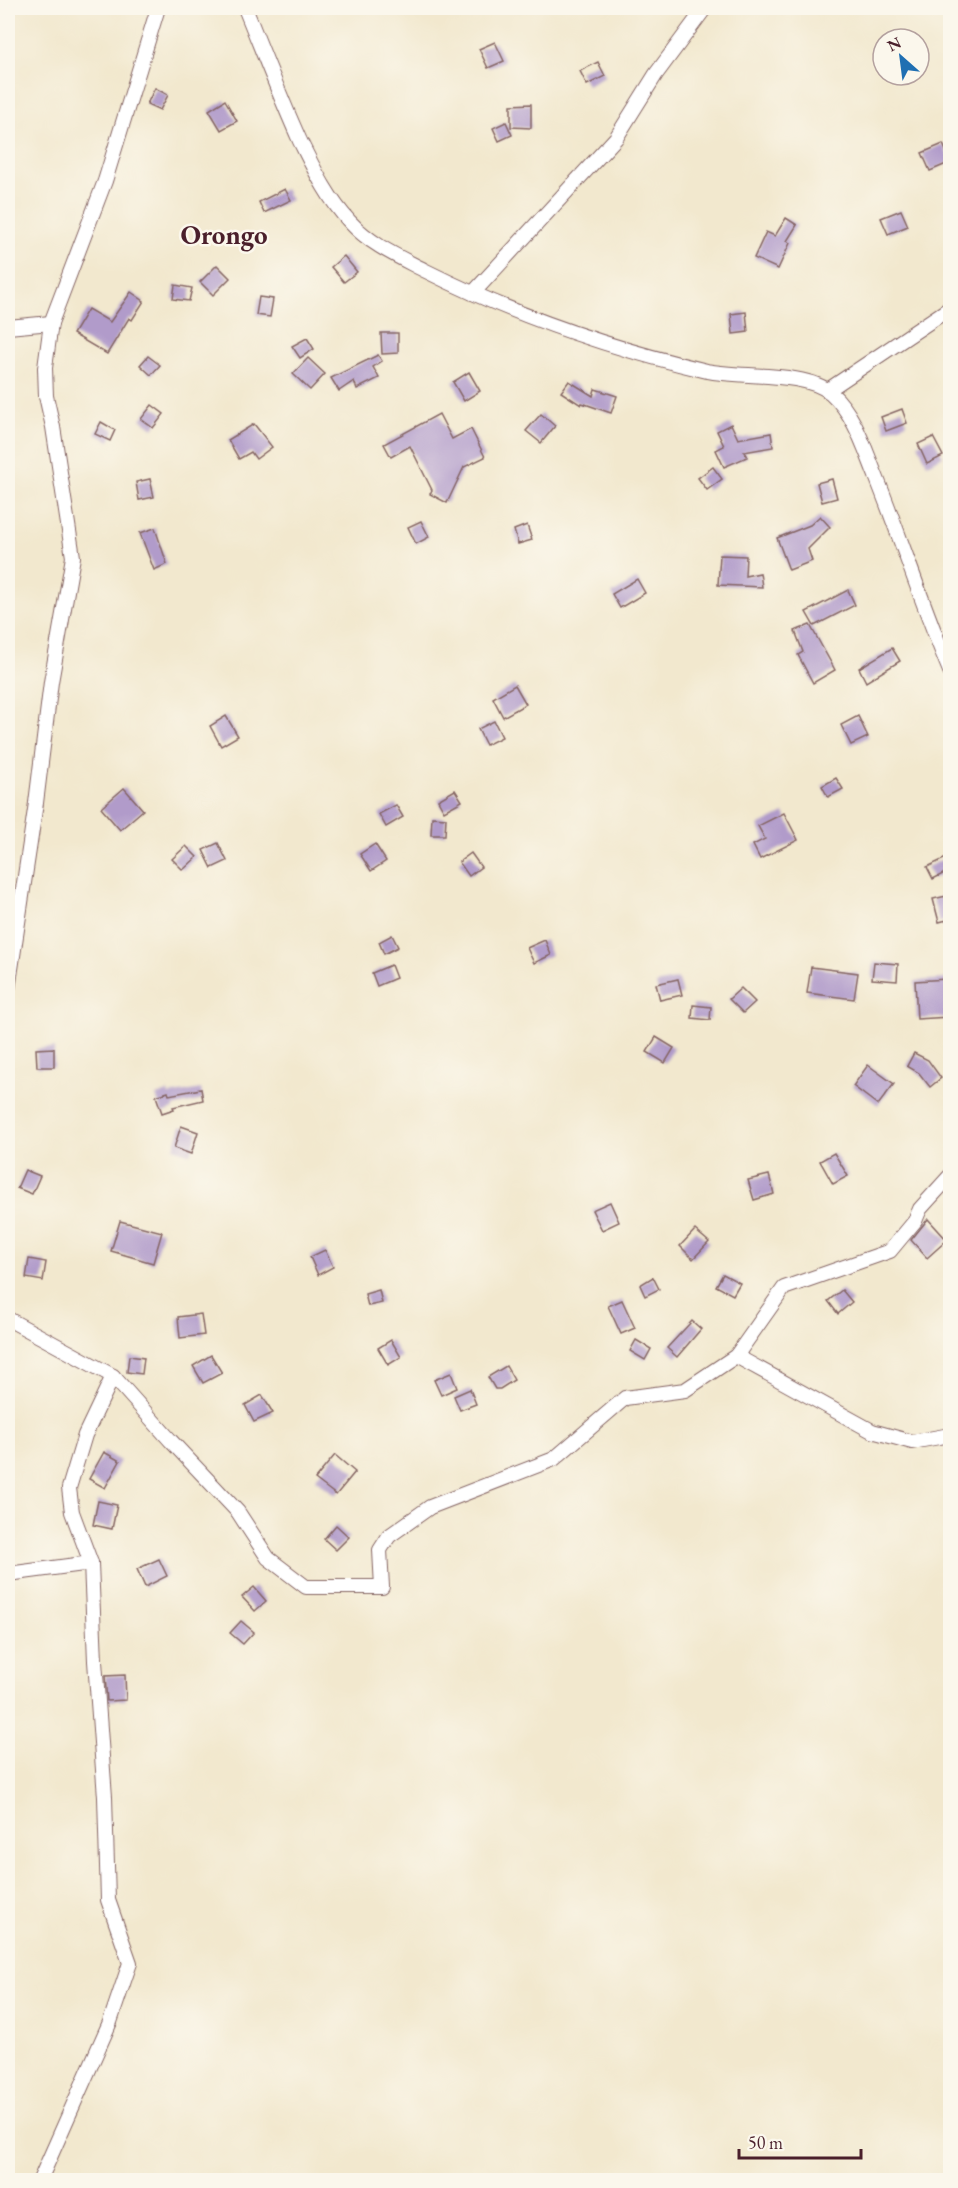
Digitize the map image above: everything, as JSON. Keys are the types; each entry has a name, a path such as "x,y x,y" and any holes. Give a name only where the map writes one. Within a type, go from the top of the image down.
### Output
{"street":[{"path":"8,989 51,682 73,557 46,396 45,368 51,323 105,181 159,8"},
{"path":"245,8 291,120 315,171 331,199 351,224 380,248 473,293 574,335 652,358 717,373 809,380 828,390 842,404 855,424 898,530 931,626 951,671"},
{"path":"473,293 616,138 656,74 705,8"},
{"path":"828,390 951,308"},
{"path":"8,327 51,323"},
{"path":"8,1319 113,1376 238,1512 268,1558 306,1587 382,1587 380,1550 388,1536 430,1508 554,1459 626,1398 685,1390 736,1356 784,1288 890,1251 915,1221 920,1209 951,1176"},
{"path":"736,1356 872,1431 912,1442 951,1435"},
{"path":"40,2181 110,2022 130,1963 108,1899 105,1797 95,1661 91,1563 72,1512 69,1488 85,1435 113,1376"},
{"path":"8,1574 91,1563"}],"building":[{"path":"495,42 504,61 488,68 479,49"},
{"path":"598,62 605,76 587,85 580,71"},
{"path":"155,88 168,95 160,110 147,104"},
{"path":"225,100 237,121 221,130 209,110"},
{"path":"531,104 531,128 511,127 511,105"},
{"path":"506,122 512,135 499,141 493,128"},
{"path":"943,144 951,162 930,171 922,153"},
{"path":"285,189 291,200 264,213 259,202"},
{"path":"901,210 908,226 888,234 881,218"},
{"path":"786,218 797,225 787,241 790,243 778,269 754,258 766,232 775,236"},
{"path":"344,256 357,272 344,282 331,267"},
{"path":"217,265 230,278 213,295 200,282"},
{"path":"175,285 192,288 189,301 173,299"},
{"path":"131,292 144,301 132,320 129,318 107,354 73,334 88,309 110,322"},
{"path":"259,297 273,299 270,317 256,315"},
{"path":"746,312 748,332 733,334 731,314"},
{"path":"381,333 398,333 398,353 382,354"},
{"path":"307,338 314,349 300,358 292,346"},
{"path":"378,355 382,361 373,367 379,378 357,389 354,381 339,391 331,378"},
{"path":"148,356 160,365 151,375 140,365"},
{"path":"308,358 325,374 310,390 293,374"},
{"path":"469,372 480,391 464,401 453,382"},
{"path":"569,381 593,396 595,389 617,396 611,413 582,403 581,405 561,392"},
{"path":"152,405 164,414 153,428 141,419"},
{"path":"902,409 907,423 886,431 881,417"},
{"path":"439,414 452,439 471,429 485,457 464,467 447,503 430,494 432,490 410,446 391,457 384,444"},
{"path":"541,414 555,426 541,443 526,431"},
{"path":"101,422 115,430 110,441 95,434"},
{"path":"254,424 272,447 256,459 251,452 239,459 228,440"},
{"path":"731,424 738,439 771,433 773,447 744,452 747,457 724,467 716,450 724,446 717,431"},
{"path":"933,437 943,456 927,464 918,444"},
{"path":"713,467 722,479 707,490 698,478"},
{"path":"150,479 154,497 139,500 136,482"},
{"path":"832,479 837,498 822,502 817,483"},
{"path":"820,516 830,527 808,549 812,561 789,570 777,538 810,525"},
{"path":"421,521 429,537 416,544 408,527"},
{"path":"527,525 532,540 518,544 514,530"},
{"path":"155,528 167,564 154,570 140,533"},
{"path":"720,555 746,556 745,576 760,573 762,587 718,585"},
{"path":"637,579 645,593 620,608 612,594"},
{"path":"848,590 855,605 814,626 806,612"},
{"path":"810,625 835,670 813,683 798,655 803,652 795,631"},
{"path":"892,648 900,661 866,682 859,668"},
{"path":"515,685 526,704 503,717 493,698"},
{"path":"226,716 238,736 221,746 210,726"},
{"path":"858,716 868,737 851,745 841,725"},
{"path":"494,721 502,737 486,745 478,729"},
{"path":"836,778 843,789 828,797 822,786"},
{"path":"124,788 143,810 120,830 101,808"},
{"path":"455,790 462,801 444,811 438,800"},
{"path":"396,805 403,817 386,827 379,814"},
{"path":"784,813 798,840 760,859 753,845 765,839 758,826"},
{"path":"432,817 446,818 445,835 431,835"},
{"path":"218,843 227,861 212,868 203,850"},
{"path":"375,844 386,861 371,871 360,854"},
{"path":"186,846 197,857 183,870 172,859"},
{"path":"471,853 481,867 469,876 459,862"},
{"path":"946,858 951,870 933,879 927,867"},
{"path":"951,895 951,919 939,922 933,899"},
{"path":"392,935 398,947 384,954 379,942"},
{"path":"545,940 551,955 534,963 527,948"},
{"path":"874,962 898,964 897,981 872,979"},
{"path":"391,965 396,978 377,986 372,973"},
{"path":"811,967 858,973 854,999 807,993"},
{"path":"678,979 682,995 660,1000 656,984"},
{"path":"947,979 949,1017 917,1019 915,981"},
{"path":"741,988 755,1002 743,1013 729,999"},
{"path":"693,1005 711,1007 710,1020 692,1018"},
{"path":"656,1037 674,1048 665,1063 647,1052"},
{"path":"54,1048 54,1067 37,1067 36,1049"},
{"path":"914,1053 928,1060 941,1078 930,1087 919,1073 907,1066"},
{"path":"868,1065 894,1084 878,1105 853,1086"},
{"path":"201,1089 203,1100 173,1107 174,1109 162,1113 156,1096 168,1092 169,1095"},
{"path":"181,1126 198,1132 191,1154 174,1148"},
{"path":"834,1153 848,1176 833,1184 820,1161"},
{"path":"25,1170 40,1176 32,1194 17,1188"},
{"path":"769,1175 774,1194 754,1200 748,1180"},
{"path":"610,1202 619,1222 602,1230 592,1210"},
{"path":"928,1219 947,1240 927,1258 911,1240"},
{"path":"120,1221 162,1232 153,1263 111,1251"},
{"path":"695,1230 709,1242 693,1259 680,1246"},
{"path":"325,1250 333,1267 318,1275 310,1257"},
{"path":"29,1259 46,1262 43,1281 26,1278"},
{"path":"723,1274 740,1283 733,1295 716,1286"},
{"path":"653,1277 659,1289 645,1296 640,1285"},
{"path":"379,1290 382,1303 368,1306 365,1294"},
{"path":"842,1290 852,1302 838,1314 828,1301"},
{"path":"622,1300 635,1328 621,1334 608,1306"},
{"path":"201,1314 204,1335 180,1338 178,1317"},
{"path":"692,1321 701,1329 677,1357 667,1348"},
{"path":"391,1340 401,1357 388,1365 378,1348"},
{"path":"636,1340 651,1349 645,1360 630,1351"},
{"path":"211,1355 222,1373 203,1383 193,1366"},
{"path":"129,1356 144,1358 142,1374 127,1372"},
{"path":"506,1366 514,1380 500,1389 495,1389 488,1377"},
{"path":"451,1373 457,1388 441,1395 434,1380"},
{"path":"470,1389 476,1404 460,1410 454,1396"},
{"path":"262,1395 273,1413 254,1422 245,1405"},
{"path":"104,1452 120,1461 105,1488 89,1479"},
{"path":"335,1455 355,1472 336,1495 315,1479"},
{"path":"98,1501 117,1505 112,1529 93,1525"},
{"path":"336,1525 349,1537 336,1550 324,1539"},
{"path":"159,1559 167,1576 145,1587 137,1569"},
{"path":"254,1587 266,1601 255,1611 242,1597"},
{"path":"241,1621 254,1632 243,1644 230,1633"},
{"path":"125,1675 126,1700 107,1701 105,1676"}],"district":[{"name":"Orongo","path":"224,235"}]}
